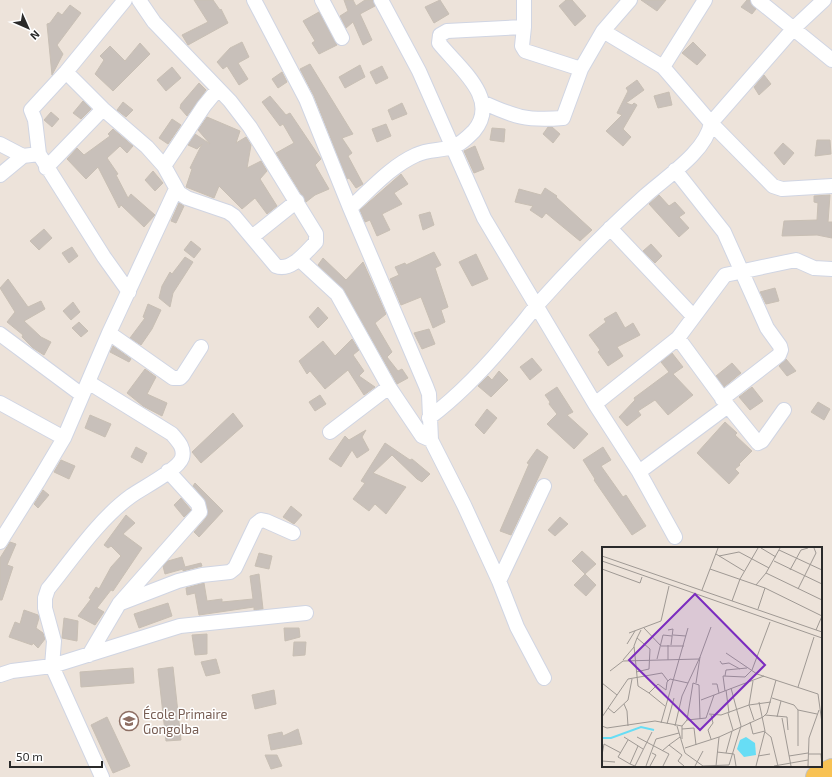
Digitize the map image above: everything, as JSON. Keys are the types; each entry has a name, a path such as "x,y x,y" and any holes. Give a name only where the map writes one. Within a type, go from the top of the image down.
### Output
{"main road":[{"path":"817,777 832,770"}],"street":[{"path":"125,0 66,72 31,110 35,120 39,154 46,168 129,292"},
{"path":"66,72 103,110 147,147 164,166 176,189 187,198 228,212 239,221 276,266 281,268 299,259 316,242 317,238 297,201 259,138 218,89 154,22 139,0"},
{"path":"254,0 306,99 350,208 426,386 429,394 431,440 464,505 517,627 544,678"},
{"path":"322,0 342,38"},
{"path":"381,0 419,71 484,218 595,404 639,472 676,537"},
{"path":"524,0 522,46 525,51 581,69"},
{"path":"482,102 524,119 563,118 581,69 603,31 630,0"},
{"path":"663,68 705,0"},
{"path":"758,0 832,60"},
{"path":"429,418 449,403 479,374 537,305 610,228 705,141 711,123 794,28 824,0"},
{"path":"350,208 400,164 428,150 453,147 468,137 476,128 480,119 482,102 478,88 439,43 440,35 447,31 524,27"},
{"path":"603,31 663,68 711,123 778,188 797,189 832,186"},
{"path":"164,166 204,106 218,89"},
{"path":"46,168 103,110"},
{"path":"0,144 22,156"},
{"path":"0,175 22,156 39,154"},
{"path":"639,472 725,403 779,355 781,350 780,346 767,328 743,270 721,226 674,170"},
{"path":"0,542 64,438 109,333 176,189"},
{"path":"252,238 297,201"},
{"path":"610,228 693,316"},
{"path":"299,259 337,294 389,387 422,436 431,440"},
{"path":"595,404 678,338 720,279 730,273 796,260 814,268 832,269"},
{"path":"109,333 173,378 180,378 183,375 201,347"},
{"path":"0,334 82,395"},
{"path":"678,338 725,403 758,443 762,441 784,410"},
{"path":"88,382 172,434 179,441 182,450 182,459 176,466 138,491 111,513 48,589 45,598 45,608 54,641 52,666 102,777"},
{"path":"330,432 389,387"},
{"path":"0,403 64,438"},
{"path":"89,655 119,604 200,512 198,504 168,471"},
{"path":"498,581 544,486"},
{"path":"119,604 178,581 202,575 230,572 235,568 256,524 261,520 266,520 293,533"},
{"path":"0,675 12,671 52,666 180,626 306,613"}],"building":[{"path":"194,0 213,0 220,10 221,9 228,23 188,45 182,35 208,22"},
{"path":"344,0 353,0 356,6 365,0 373,0 375,6 360,14 372,40 363,45 353,22 346,28 340,16 348,11"},
{"path":"440,0 449,14 434,23 425,7"},
{"path":"566,0 572,0 586,16 575,26 559,6"},
{"path":"641,0 666,0 657,11"},
{"path":"747,0 750,0 756,9 752,14 741,7"},
{"path":"70,5 81,13 57,45 63,54 52,75 47,24 50,23 58,12 62,15"},
{"path":"319,12 337,45 319,54 312,43 315,41 303,21"},
{"path":"242,42 249,57 238,63 248,79 239,85 227,66 223,69 217,62 230,48"},
{"path":"693,42 706,55 697,65 682,53"},
{"path":"140,43 150,54 113,91 95,74 104,60 100,56 110,46 125,61"},
{"path":"310,64 353,134 342,138 352,153 348,156 363,184 356,188 349,178 347,179 314,96 300,69"},
{"path":"360,65 365,77 345,88 339,77"},
{"path":"382,66 388,78 376,84 370,72"},
{"path":"172,67 181,78 166,91 157,80"},
{"path":"282,72 287,82 278,88 272,79"},
{"path":"764,75 771,84 759,95 754,87"},
{"path":"637,80 644,90 626,103 632,105 634,103 637,105 623,129 631,137 623,146 606,131 622,115 617,113 628,91 626,88"},
{"path":"199,83 206,90 187,116 180,108 181,104"},
{"path":"669,92 672,105 658,108 654,96"},
{"path":"270,96 286,115 290,113 321,159 315,165 329,189 315,195 306,202 276,153 294,143 283,124 280,126 262,102"},
{"path":"83,101 91,109 81,119 73,113"},
{"path":"123,102 133,110 126,117 117,110"},
{"path":"402,103 407,114 392,120 388,110"},
{"path":"51,112 59,119 52,127 44,120"},
{"path":"207,117 240,131 236,143 246,137 251,145 247,168 261,161 267,171 260,179 277,206 267,214 255,198 242,209 219,186 214,198 186,187 192,169 190,168 202,144 197,149 188,145 195,134 210,144 198,130"},
{"path":"172,119 181,125 168,144 159,138"},
{"path":"386,124 391,136 377,142 372,129"},
{"path":"548,127 552,127 560,134 553,143 543,134"},
{"path":"492,128 505,129 504,142 490,140"},
{"path":"113,129 133,146 127,153 120,146 107,158 118,174 116,175 128,198 131,194 155,215 144,227 121,205 119,208 98,167 86,179 67,159 77,148 84,155 110,136 108,134"},
{"path":"817,140 830,140 831,154 815,156"},
{"path":"783,143 794,153 784,165 774,153"},
{"path":"475,146 484,169 474,173 464,151"},
{"path":"153,171 163,183 155,191 145,180"},
{"path":"401,174 408,184 394,193 402,204 382,214 390,230 377,236 370,220 365,222 360,210"},
{"path":"545,188 557,196 556,197 592,230 580,241 546,213 542,218 530,210 533,206 515,202 519,189 541,195"},
{"path":"659,195 669,206 675,202 685,213 679,217 689,228 679,237 649,204"},
{"path":"830,195 828,222 832,222 832,238 817,235 782,236 784,221 817,220 818,203 814,202 814,196"},
{"path":"179,203 184,206 176,223 171,221"},
{"path":"430,212 434,225 423,230 419,215"},
{"path":"44,229 52,238 39,250 30,241"},
{"path":"191,241 201,249 194,258 184,250"},
{"path":"651,244 662,256 655,263 643,251"},
{"path":"72,247 78,256 69,263 62,253"},
{"path":"434,252 441,265 435,268 448,307 441,310 445,322 433,328 421,297 401,305 390,279 399,275 395,267 405,263 406,265"},
{"path":"476,254 488,279 472,286 459,262"},
{"path":"185,257 193,262 173,293 170,307 159,298 162,286 170,272 172,274"},
{"path":"323,258 346,280 363,262 386,314 375,323 392,352 387,357 398,371 402,369 408,378 397,384 344,290 318,265"},
{"path":"8,279 28,307 41,301 45,309 24,321 41,337 51,342 44,355 33,348 22,337 23,335 7,322 15,312 0,288"},
{"path":"775,288 779,301 766,304 760,292"},
{"path":"73,302 80,312 71,320 63,311"},
{"path":"148,304 161,310 152,329 141,345 130,338 145,318 143,317"},
{"path":"318,307 328,318 318,328 309,317"},
{"path":"616,312 625,328 633,323 640,335 617,347 623,356 608,366 598,352 600,350 589,335 606,322 604,319"},
{"path":"79,322 88,331 81,337 72,328"},
{"path":"429,329 435,344 422,349 414,333"},
{"path":"352,339 359,350 353,355 364,371 359,376 375,387 364,395 348,370 325,389 310,371 307,374 299,361 323,341 335,356"},
{"path":"113,346 131,359 129,362 110,352"},
{"path":"672,353 683,367 673,374 693,395 668,415 655,400 638,411 641,415 627,426 619,417 635,400 634,398 669,372 661,362"},
{"path":"532,358 542,370 530,380 520,367"},
{"path":"786,359 796,371 787,376 779,366"},
{"path":"732,363 741,373 724,387 716,376"},
{"path":"145,369 156,377 147,394 167,403 162,416 143,406 127,393"},
{"path":"499,371 508,380 491,397 478,386 488,376 492,380"},
{"path":"557,387 573,412 567,415 588,434 574,449 547,424 557,414 549,404 550,402 545,395"},
{"path":"752,387 763,401 750,410 739,397"},
{"path":"320,395 326,404 315,411 309,402"},
{"path":"818,402 830,409 824,420 811,412"},
{"path":"487,409 497,418 484,434 475,425"},
{"path":"233,413 243,426 201,463 192,452"},
{"path":"90,415 111,424 105,437 85,428"},
{"path":"725,422 737,433 735,435 752,451 735,469 739,473 729,484 697,453"},
{"path":"366,430 362,437 369,450 357,458 352,450 341,467 329,459 345,436 349,440"},
{"path":"385,443 410,460 412,459 430,474 422,482 392,455 373,473 406,487 386,514 375,504 369,511 353,499 365,483 361,481"},
{"path":"136,447 147,453 142,463 131,457"},
{"path":"603,447 611,460 601,466 623,497 626,495 646,526 632,535 594,480 595,479 583,460"},
{"path":"537,449 548,457 511,535 500,531 529,464 527,463"},
{"path":"61,460 75,466 69,479 54,472"},
{"path":"195,483 223,511 199,537 194,532 206,518 208,510 204,499 193,486"},
{"path":"43,490 49,495 38,508 34,504"},
{"path":"181,498 191,510 184,517 174,505"},
{"path":"291,506 302,515 294,524 283,517"},
{"path":"126,515 135,523 123,534 142,548 113,591 111,590 97,608 104,612 95,625 78,616 91,599 89,598 96,587 99,589 111,567 121,556 111,546 108,548 104,545"},
{"path":"560,517 568,524 555,536 548,530"},
{"path":"10,542 16,544 7,565 13,567 2,600 0,600 0,558"},
{"path":"582,551 596,564 585,574 572,561"},
{"path":"259,553 272,556 269,569 255,566"},
{"path":"182,557 185,567 201,563 202,566 165,574 163,566 168,561"},
{"path":"259,574 263,609 254,610 254,607 199,615 195,593 187,595 186,588 204,583 207,601 222,599 222,602 253,599 250,576"},
{"path":"585,574 596,585 586,596 574,585"},
{"path":"168,603 172,616 139,628 134,614"},
{"path":"24,610 38,615 39,618 36,628 43,633 45,639 38,648 33,643 32,645 9,637 15,622 20,624"},
{"path":"64,618 78,621 77,641 62,638"},
{"path":"284,628 299,628 300,637 285,641"},
{"path":"207,634 207,654 195,655 192,635"},
{"path":"294,642 306,642 305,655 293,656"},
{"path":"216,659 220,673 206,676 201,662"},
{"path":"173,667 181,740 166,741 158,669"},
{"path":"133,668 134,683 81,687 80,672"},
{"path":"274,690 276,704 255,709 252,695"},
{"path":"107,717 130,766 113,773 91,725"},
{"path":"298,729 302,744 271,750 268,735 282,732 283,736"},
{"path":"265,755 277,755 282,766 271,769"}],"place":[{"name":"École Primaire Gongolba","path":"129,721"}]}
